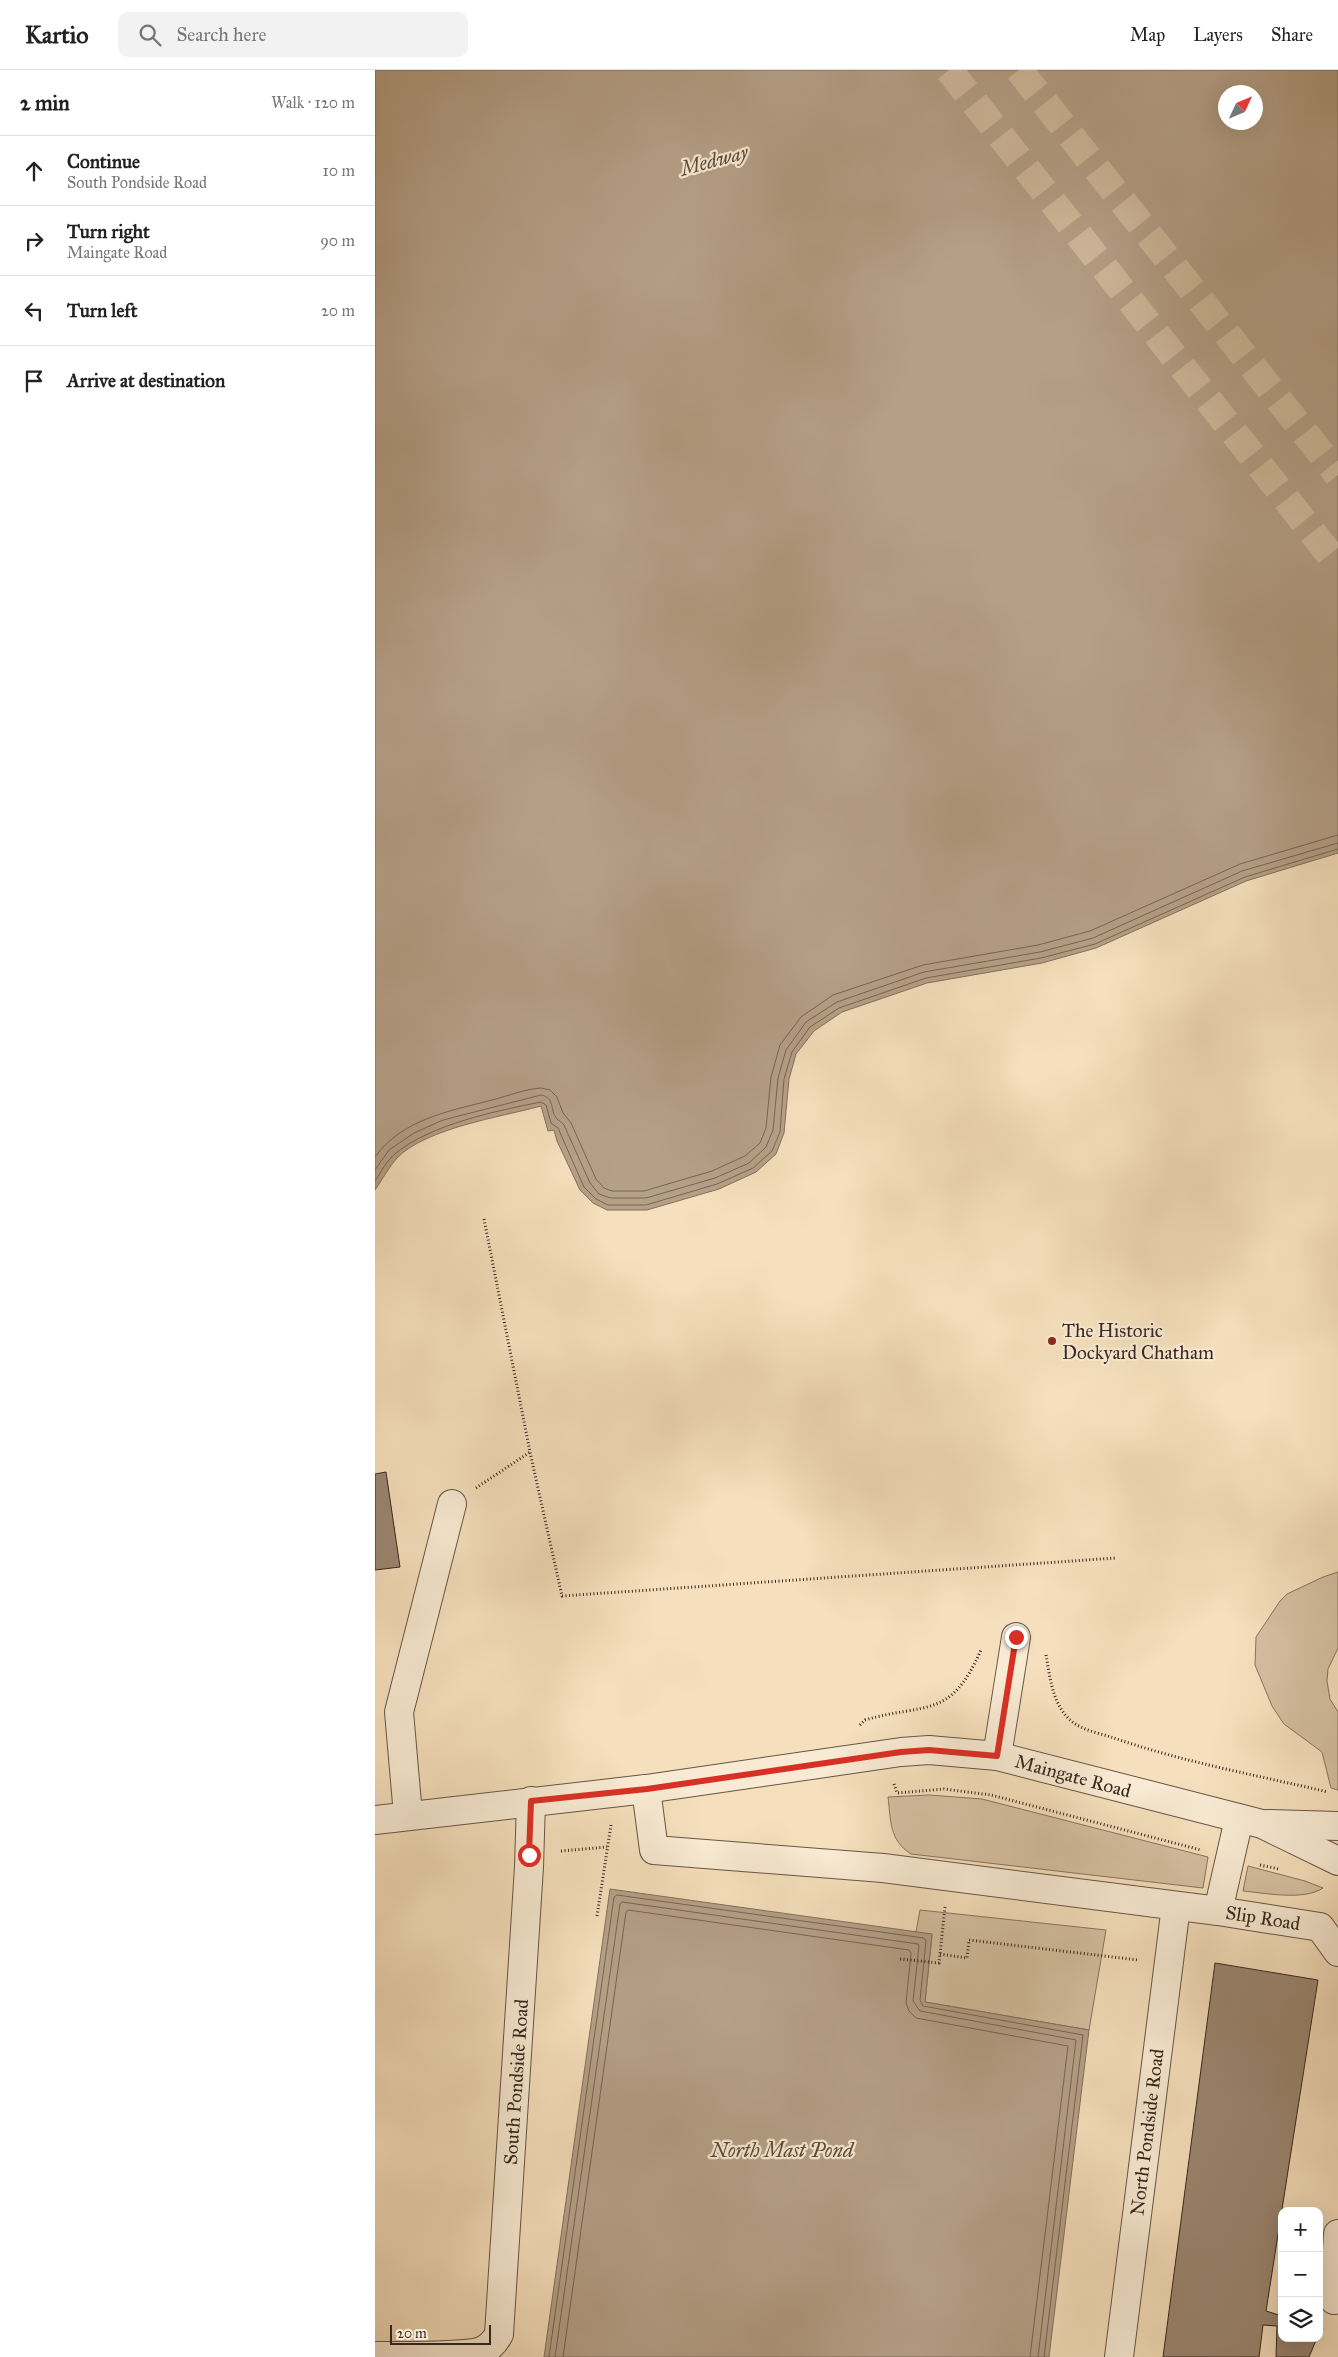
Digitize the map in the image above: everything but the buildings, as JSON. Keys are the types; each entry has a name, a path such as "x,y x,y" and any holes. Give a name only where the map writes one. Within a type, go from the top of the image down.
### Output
{"lane":[{"path":"408,1815 399,1712 452,1504"},
{"path":"997,1756 1016,1637"},
{"name":"Maingate Road","path":"375,1820 531,1801 648,1802 901,1752 929,1750 997,1756 1250,1822"},
{"name":"South Pondside Road","path":"491,2352 500,2330 531,1801"},
{"name":"Slip Road","path":"648,1802 653,1850 883,1868 1218,1911 1320,1927 1338,1952"},
{"path":"1250,1822 1338,1826"},
{"path":"1218,1911 1229,1857 1250,1822"},
{"path":"1250,1822 1338,1861"},
{"name":"North Pondside Road","path":"1119,2357 1176,1906"},
{"path":"1334,2300 1338,2234"},
{"path":"375,2356 463,2355 481,2351 491,2352"}],"path":[{"path":"484,1219 530,1452 562,1596 1116,1558"},
{"path":"452,1504 530,1452"},
{"path":"902,1781 893,1781 897,1793 945,1789 991,1795 1287,1871"},
{"path":"597,1916 611,1822 648,1802"},
{"path":"553,1852 607,1847"},
{"path":"900,1960 939,1963 947,1877"},
{"path":"940,1954 967,1958 969,1940 1169,1964"}],"shaded area":[{"path":"1338,1572 1338,1648 1328,1669 1327,1681 1330,1699 1338,1712 1338,1790 1331,1788 1322,1752 1284,1724 1272,1706 1255,1665 1256,1637 1280,1601 1287,1594"},
{"path":"929,1795 982,1799 1208,1857 1203,1888 911,1854 899,1843 892,1829 888,1797"},
{"path":"1248,1866 1305,1881 1323,1888 1315,1892 1295,1895 1243,1891"},
{"path":"920,1910 1106,1930 1089,2030 925,2002 932,1935 916,1932"}],"water":[{"name":"Medway","path":"375,70 1338,70 1338,853 1246,881 1096,948 1042,963 927,983 842,1012 814,1031 796,1054 789,1079 784,1133 776,1154 756,1172 719,1189 647,1210 607,1210 593,1203 580,1190 557,1141 554,1130 548,1131 541,1106 445,1131 410,1148 397,1158 375,1190"},
{"name":"North Mast Pond","path":"610,1889 932,1934 925,2002 1089,2030 1049,2357 544,2357"}],"tunnel":[{"path":"949,70 1338,565"},
{"path":"1019,70 1338,475"}],"place":[{"name":"The Historic Dockyard Chatham","path":"1052,1341"}],"route":[{"path":"529,1855 531,1801 647,1789 901,1752 929,1750 969,1752 997,1756 1016,1637"}]}
